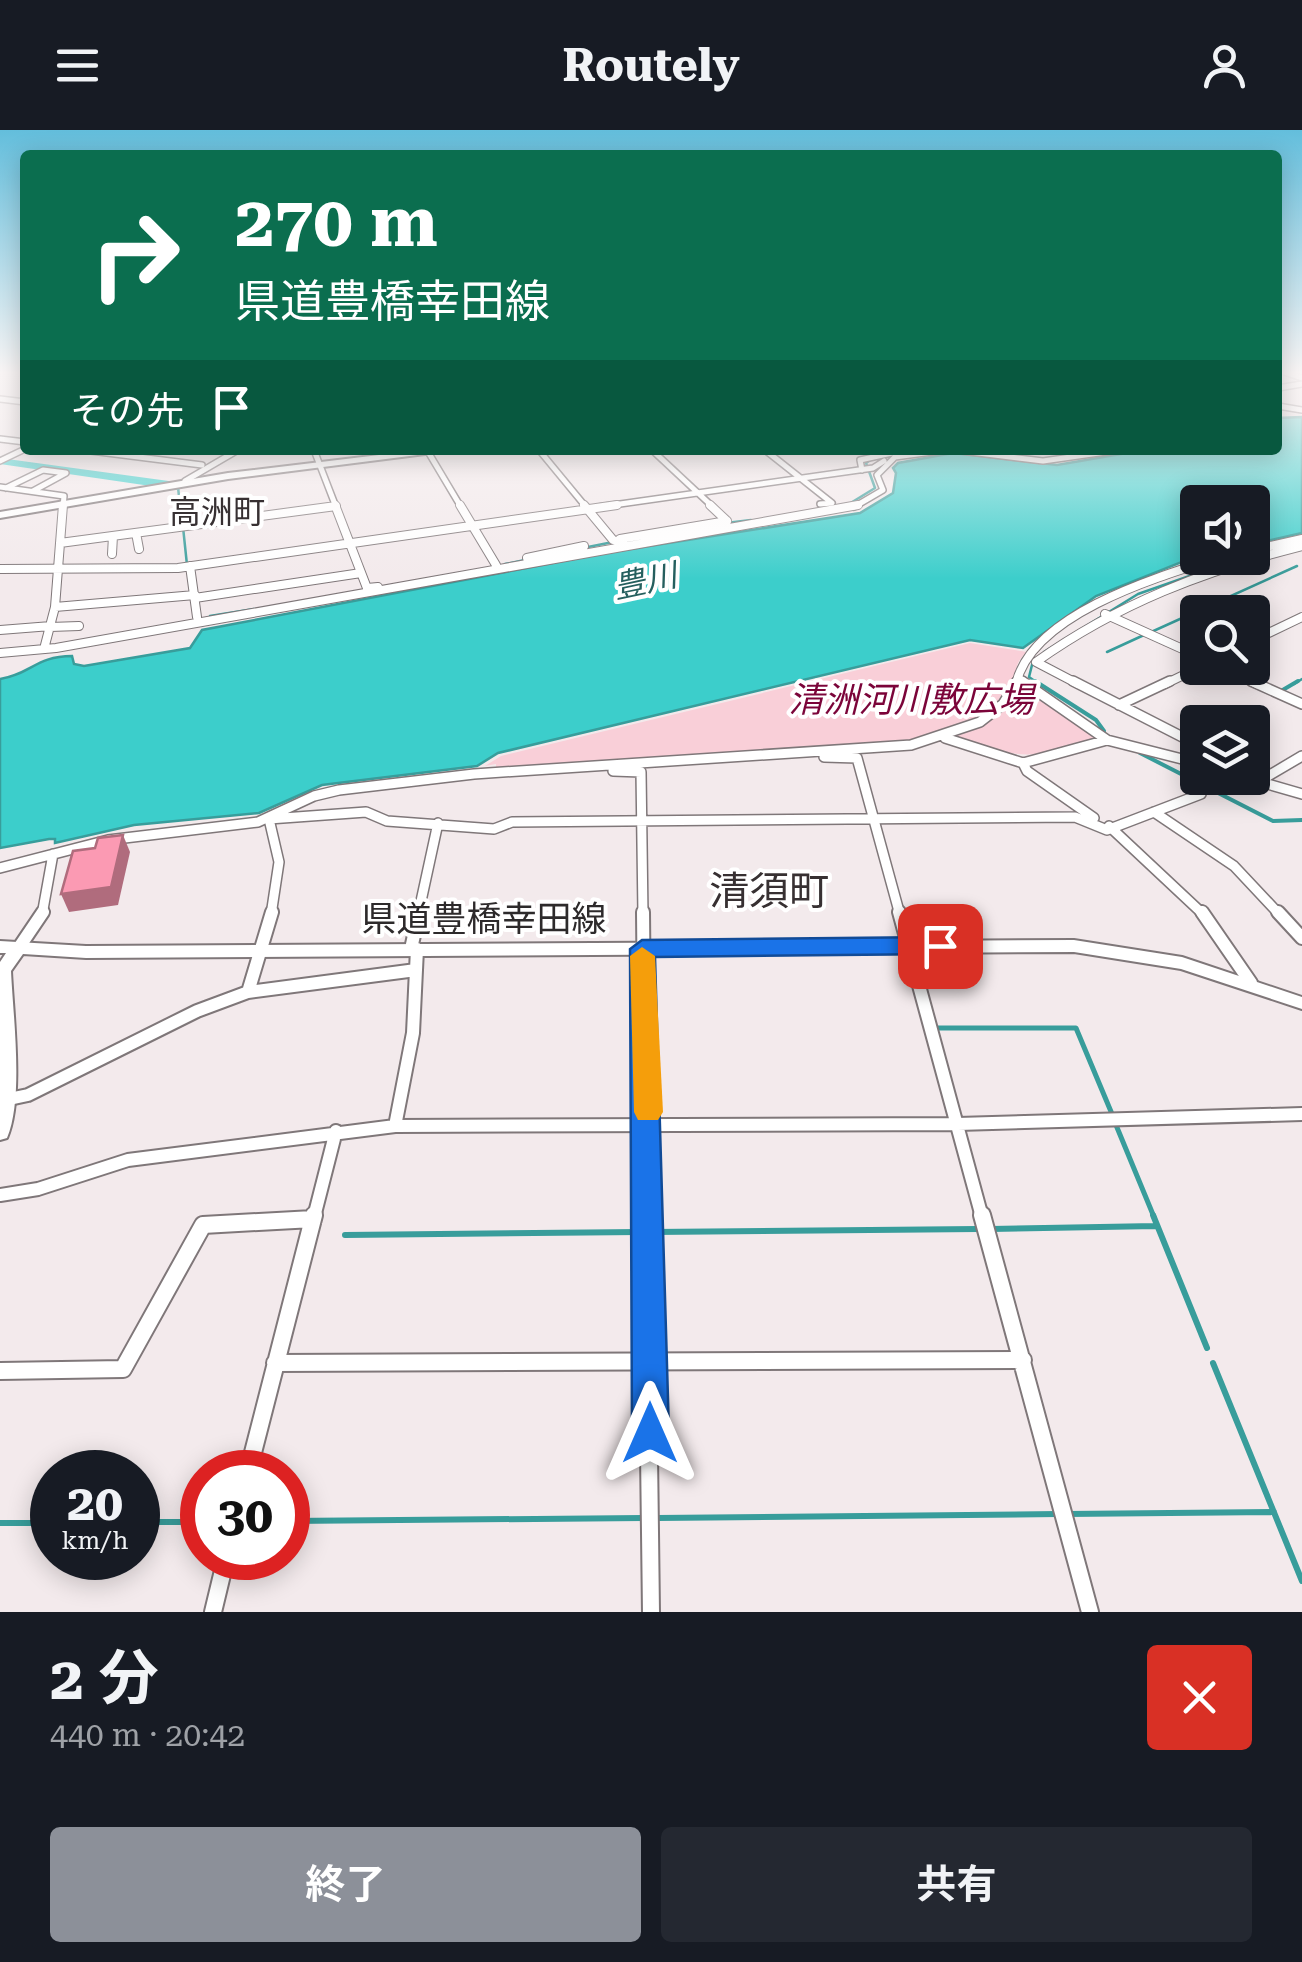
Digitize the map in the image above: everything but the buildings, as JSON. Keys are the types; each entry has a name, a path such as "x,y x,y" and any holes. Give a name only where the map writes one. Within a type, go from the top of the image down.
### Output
{"main road":[{"path":"0,515 186,482 396,455"},
{"name":"県道豊橋幸田線","path":"9,948 1074,946 1182,963 1252,983 1302,1003"},
{"path":"0,1132 4,1100 3,970 9,948"}],"street":[{"path":"123,455 202,465"},
{"path":"186,482 186,475 220,455"},
{"path":"186,482 230,455"},
{"path":"316,455 368,588 727,521 657,455"},
{"path":"429,455 496,564"},
{"path":"543,455 615,542 638,544"},
{"path":"771,455 832,503 820,504"},
{"path":"868,469 860,460 872,455"},
{"path":"0,569 190,566 868,469 910,455"},
{"path":"1005,455 1062,460 1091,455"},
{"path":"1062,460 1074,455"},
{"path":"0,653 44,649 856,508 883,490 877,475 895,457"},
{"path":"3,488 43,470 66,474 32,492"},
{"path":"3,488 64,496 55,607 44,649"},
{"path":"60,544 336,506"},
{"path":"136,533 139,550"},
{"path":"112,536 112,554"},
{"path":"1270,547 1302,543"},
{"path":"1180,736 1036,662 1139,595 1212,568 1302,543"},
{"path":"190,566 197,617"},
{"path":"55,607 195,597 361,573"},
{"path":"269,819 314,796 340,790 582,767 911,745 943,738 997,709 1019,680 1025,657 1096,606 1180,573"},
{"path":"1105,614 1180,648"},
{"path":"1270,632 1302,617"},
{"path":"0,630 78,626"},
{"path":"1119,705 1180,676"},
{"path":"1019,680 1092,726 1106,740"},
{"path":"1260,685 1302,704"},
{"path":"943,738 1024,762 1106,740 1180,758"},
{"path":"799,752 857,758 1090,1612"},
{"path":"1270,771 1302,756"},
{"path":"1024,762 1028,771 1112,828 1206,917 1240,959 1252,983"},
{"path":"582,767 641,772 649,1126 651,1612"},
{"path":"1270,784 1302,796"},
{"path":"0,868 108,840 269,819 366,812 387,821 494,829 512,822 1075,817 1106,830 1198,795"},
{"path":"1154,812 1234,866 1302,938"},
{"path":"248,992 258,950 278,902 269,819"},
{"path":"395,1126 414,1034 414,949 438,823"},
{"path":"9,948 42,916 53,854"},
{"path":"4,1100 28,1095 198,1011 248,992 416,970"},
{"path":"0,1196 38,1189 128,1160 395,1126 958,1124 1302,1114"},
{"path":"253,1450 336,1131"},
{"path":"0,1371 123,1369 203,1225 313,1219"},
{"path":"275,1363 1023,1360"},
{"path":"213,1612 221,1580"}],"green space":[{"name":"清洲河川敷広場","path":"970,643 1027,652 1000,704 955,730 917,742 496,770 496,764 485,766 501,756"},
{"name":"清洲河川敷広場","path":"1022,687 1100,739 1042,753 1015,754 957,739 955,735 1008,702"}],"water":[{"name":"豊川","path":"1282,441 1302,441 1302,533 1270,540 1270,485 1180,485 1180,563 1096,596 1023,648 970,640 498,753 477,766 322,785 259,813 134,825 55,843 55,839 49,839 0,848 0,679 60,657 72,656 74,664 84,666 190,648 202,630 605,553 860,513 893,493 893,468 898,463 942,455 1057,465 1115,455 1282,455"}],"waterway":[{"path":"849,504 875,488 866,463 872,459"},
{"path":"0,461 178,486 185,481"},
{"path":"178,487 182,525"},
{"path":"726,523 751,520"},
{"path":"183,527 187,565"},
{"path":"583,548 613,542"},
{"path":"505,564 525,560"},
{"path":"1149,633 1297,566"},
{"path":"1044,652 1138,594 1192,575"},
{"path":"210,616 254,609"},
{"path":"1107,652 1144,635"},
{"path":"1033,661 1029,677 1039,684"},
{"path":"1294,684 1302,679"},
{"path":"1035,681 1096,720 1104,731"},
{"path":"1281,691 1298,681"},
{"path":"1140,753 1273,821 1302,820"},
{"path":"934,1028 1076,1028 1112,1114"},
{"path":"1116,1125 1154,1217"},
{"path":"1153,1215 1207,1348"},
{"path":"991,1229 1156,1226"},
{"path":"653,1232 978,1229"},
{"path":"345,1235 639,1232"},
{"path":"1213,1363 1274,1512"},
{"path":"1067,1514 1274,1512"},
{"path":"1274,1512 1302,1581"},
{"path":"657,1518 1058,1514"},
{"path":"310,1521 643,1518"},
{"path":"160,1522 180,1522"},
{"path":"0,1523 30,1523"}],"slow traffic":[{"path":"642,956 648,1112"}],"district":[{"name":"高洲町","path":"217,512"},
{"name":"清須町","path":"769,891"}],"route":[{"path":"650,1433 649,1126 642,949 940,946"}]}
